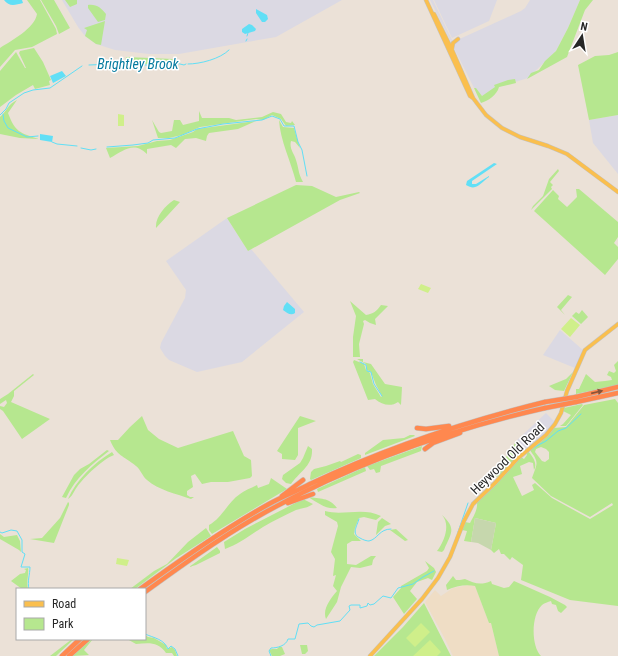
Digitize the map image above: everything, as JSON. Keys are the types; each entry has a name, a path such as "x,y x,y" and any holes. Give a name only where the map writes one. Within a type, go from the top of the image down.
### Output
{"highway":[{"path":"146,591 208,547 279,505 378,458 461,429 545,408 618,387"},
{"path":"417,428 426,429 447,427 545,402 618,393"},
{"path":"270,503 378,454 488,416"},
{"path":"425,449 441,440 505,417"},
{"path":"141,588 188,555 270,503 303,480"},
{"path":"279,505 286,504 313,494"},
{"path":"62,656 79,640"},
{"path":"69,656 87,640"}],"main road":[{"path":"426,0 464,85 470,96 486,115 502,128 520,137 548,146 566,154 618,192"},
{"path":"431,11 433,12 446,37 473,98"},
{"path":"446,37 450,40"},
{"path":"452,50 453,43 458,39"},
{"name":"Heywood Old Road","path":"370,656 422,599 438,578 450,557 464,521 473,504 517,459 546,435 555,424 561,413 569,387 585,350 618,324"}],"shaded area":[{"path":"62,0 342,0 276,37 179,54 149,54 115,50 96,44 85,36 78,27"},
{"path":"430,0 433,0 453,42 521,11 530,0 580,0 556,51 528,78 499,87 482,96 476,88 474,88"},
{"path":"434,0 497,0 489,21 452,38"},
{"path":"618,115 618,174 593,143 589,120"},
{"path":"227,218 248,251 251,249 304,312 242,362 197,372 169,360 160,348 161,343 185,298 186,290 166,261"},
{"path":"560,330 583,350 575,368 543,355"},
{"path":"546,413 555,422 540,438 522,451 515,442"},
{"path":"469,585 475,586 489,623 491,623 499,656 453,656 425,602 435,590 441,596 453,588"}],"green space":[{"path":"27,0 40,0 56,29 57,34 32,47 15,50 0,67 0,48 22,34 35,19 37,14"},
{"path":"41,0 54,0 70,28 59,34"},
{"path":"65,0 77,0 77,4 70,7"},
{"path":"580,0 593,0 585,10 567,57 527,79 531,73 539,70 545,61 556,51"},
{"path":"88,5 94,5 100,8 106,14 105,20 98,22 88,8"},
{"path":"105,21 101,45 96,44 85,36 87,30 84,28"},
{"path":"34,48 43,62 51,80 49,81 50,85 35,89 33,85 0,107 0,71 16,52 26,68 19,53 20,51"},
{"path":"618,52 618,115 589,120 578,65 595,56 609,55"},
{"path":"126,57 173,59 176,63 125,63"},
{"path":"515,79 516,83 499,87 492,97 481,103 474,88 476,88 482,96 495,87 494,85"},
{"path":"17,100 8,113 13,124 19,131 39,139 20,138 0,134 0,117 11,104"},
{"path":"199,111 202,118 229,118 236,120 262,117 273,112 281,114 286,122 291,123 292,121 295,125 286,126 281,119 272,115 263,120 256,119 200,127 182,135 169,138 158,138 152,120 159,132 172,131 174,120 180,120 183,125 199,121"},
{"path":"118,114 124,115 124,126 118,126"},
{"path":"279,120 283,127 294,128 300,148 295,142 291,141 291,146 303,182 296,182 284,143"},
{"path":"256,121 238,129 209,133 206,141 196,138 185,139 176,148 171,145 147,149 147,154 138,148 133,147 110,158 106,148 138,146 157,141 170,140 193,132 197,129"},
{"path":"558,169 559,171 550,182 553,185 551,187 552,189 531,210 543,196 549,179"},
{"path":"296,185 312,186 336,197 360,193 340,200 248,251 227,218"},
{"path":"576,189 579,189 618,222 618,237 614,243 618,247 618,259 605,275 534,211 553,190 559,196 558,199 567,207 577,197"},
{"path":"174,200 180,202 156,228 157,220 161,212"},
{"path":"421,284 431,288 428,293 418,289"},
{"path":"568,295 572,297 561,310 565,315 557,307"},
{"path":"350,301 366,315 375,312 381,305 388,306 375,319 376,325 365,320 363,321 364,324 359,344 360,357 353,357 353,337 356,316"},
{"path":"582,310 588,317 581,324 572,316 576,312 579,314"},
{"path":"571,318 580,325 570,337 561,329"},
{"path":"357,359 363,359 363,362 371,364 385,384 402,387 401,405 398,402 389,405 381,403 375,399 368,400 353,362 354,360 364,364 366,370 370,373 373,384 381,397 382,396 371,372 367,370 366,364"},
{"path":"618,361 618,385 576,394 576,389 579,389 586,374 595,382 612,380 611,377 607,375 609,371 614,373 616,371 614,365"},
{"path":"573,372 564,391 555,390 549,386 566,379"},
{"path":"33,374 34,375 14,391 14,396 11,402 50,419 22,439 3,411 0,409 0,406 4,407 7,403 6,400 0,404 0,399"},
{"path":"615,399 618,403 618,606 570,600 521,580 523,565 512,557 510,560 504,554 501,554 499,549 494,553 491,550 496,523 475,518 471,542 464,541 467,531 462,530 465,522 470,523 476,511 477,502 521,457 524,459 528,451 535,462 534,470 533,463 529,462 520,466 522,474 513,477 522,496 534,490 532,485 535,483 552,498 590,519 613,505 612,503 590,517 551,496 532,478 535,469 536,460 529,449 546,437 554,428 566,427 584,405","holes":["541,447 549,452 549,459 545,462 542,461 535,452 536,449"]},
{"path":"583,405 566,426 560,426 571,415 563,411 564,408"},
{"path":"142,416 148,430 159,439 178,448 233,431 244,456 251,460 252,476 250,478 228,482 211,482 202,484 195,474 191,476 193,487 187,491 187,495 194,497 191,499 151,483 136,466 115,450 110,440 118,440"},
{"path":"300,416 316,421 298,428 298,455 295,460 282,459 282,454 277,451"},
{"path":"410,435 415,436 365,455 365,453 383,440 404,438"},
{"path":"515,443 522,451 499,477 492,475 510,452"},
{"path":"308,446 312,449 312,455 308,464 291,484 286,483 282,479 283,475 300,463"},
{"path":"422,446 421,451 381,466 380,472 376,473 374,469 370,470 367,466"},
{"path":"107,450 109,451 90,466 79,478 66,498 62,497 74,475"},
{"path":"112,452 114,455 99,464 80,483 68,499 71,492 86,472"},
{"path":"358,454 361,455 361,458 311,480 310,479 311,472 314,469 340,461 341,462"},
{"path":"365,467 366,471 318,492 317,489"},
{"path":"271,478 287,489 212,534 209,530 209,525 218,518 236,497 244,491 257,485 258,488 269,484"},
{"path":"308,497 327,500 334,504 337,508 325,507"},
{"path":"303,499 313,504 279,518 240,542 225,549 224,542 245,529"},
{"path":"68,502 69,505 54,543 30,539 42,538 60,518"},
{"path":"325,511 339,513 367,512 381,516 376,520 364,517 359,518 354,534 361,541 352,541 347,544 347,564 356,565 371,556 376,556 372,565 360,568 351,567 341,587 337,602 326,619 326,608 337,591 333,586 336,575 333,576 335,559 331,552 338,526 337,522 325,515"},
{"path":"442,515 450,524 451,531 442,552 437,551 446,533 445,519"},
{"path":"382,518 391,524 385,526 376,535 378,522"},
{"path":"475,518 496,523 491,550 478,543 471,542"},
{"path":"206,528 211,536 175,559 136,588 131,588 154,571 167,564 188,542"},
{"path":"396,529 408,540 405,541 390,530"},
{"path":"0,534 4,537 17,535 20,541 21,552 0,539"},
{"path":"217,547 220,553 189,567"},
{"path":"117,558 129,560 127,566 116,564"},
{"path":"425,561 434,568 436,572 432,580 428,578 417,582 410,591 417,599 404,614 393,597 401,586 427,571 429,568"},
{"path":"28,568 28,588 21,588 11,581 20,574 25,573 26,570 24,569"},
{"path":"453,576 456,580 465,579 477,583 491,581 492,584 504,588 509,587 514,581 565,605 567,607 561,613 558,611 556,605 552,604 551,601 543,604 538,610 534,623 534,638 535,645 541,656 499,656 491,623 489,623 475,586 468,585 454,587 447,590 446,585"},
{"path":"424,603 451,656 374,656 403,627"},
{"path":"421,623 430,632 415,647 406,638"},
{"path":"146,636 154,638 166,645 167,649 172,647 177,656 174,656 172,653 166,653 160,646 149,643 136,644 129,640 146,640"},
{"path":"71,640 73,640 56,656 50,656"},
{"path":"92,640 84,650 89,655 72,656"},
{"path":"430,640 441,652 437,656 413,656"},
{"path":"300,645 307,645 308,651 305,654 302,654"},
{"path":"282,647 285,654 280,656 272,656 269,650 277,649"}],"water":[{"path":"4,0 22,0 23,3 10,5"},
{"path":"256,9 267,15 268,19 265,22 262,22 256,13"},
{"path":"249,24 256,29 255,31 245,34 242,32 242,29"},
{"path":"62,71 66,76 53,83 50,76"},
{"path":"40,134 53,136 52,142 40,140"},
{"path":"494,163 497,164 472,181 472,184 476,184 489,176 481,184 476,187 466,185 467,181"},
{"path":"287,302 295,309 294,314 290,314 283,310"}],"waterway":[{"name":"Brightley Brook","path":"188,64 210,60 229,50"},
{"name":"Brightley Brook","path":"89,65 121,63 146,65 170,63 186,64"},
{"name":"Brightley Brook","path":"0,115 9,103 24,93 33,90 50,88 82,66"},
{"path":"3,114 4,121 8,128 27,137 38,136"},
{"path":"107,147 133,145 148,143 153,140 175,138 197,129 223,124 262,120 272,116 280,119 284,126 294,126 298,142 302,150 307,176"},
{"path":"52,142 77,146"},
{"path":"81,148 91,150 96,149"},
{"path":"360,362 366,365 367,371 371,372 374,384 382,396"},
{"path":"533,448 546,441 558,431 566,428 581,414"},
{"path":"458,532 468,503"},
{"path":"359,519 355,532 361,539 369,541 381,532 391,529"},
{"path":"0,532 2,533 11,530 17,531 22,540 22,552 25,554 21,567 30,567 29,588"},
{"path":"271,656 269,651 271,648 283,645 288,639 295,639 299,624 308,623 314,627 317,625 340,621 350,610 349,606 360,605 360,608 367,606 368,603 370,605 374,604 383,596 391,598 398,588 413,584 434,571"},
{"path":"146,634 161,641 168,649 171,646 175,649 178,656"}]}
